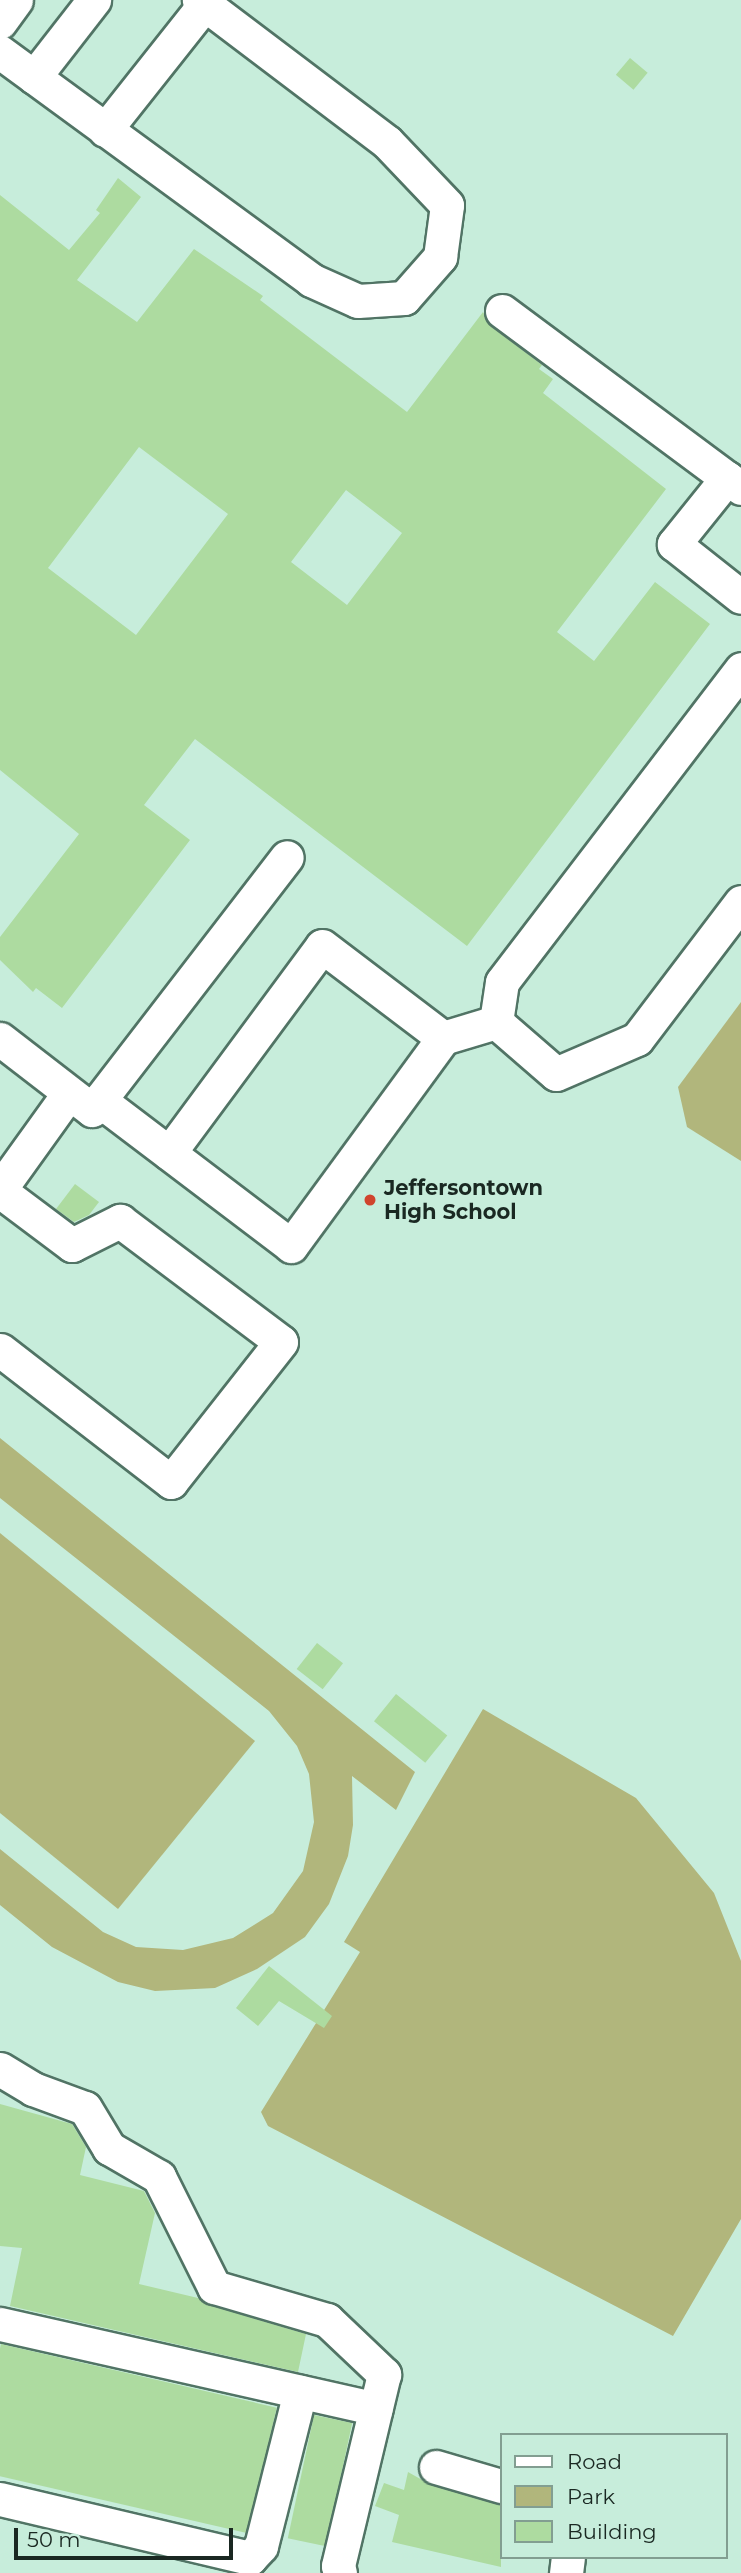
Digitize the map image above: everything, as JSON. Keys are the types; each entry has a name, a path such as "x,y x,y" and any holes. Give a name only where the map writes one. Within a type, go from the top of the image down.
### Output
{"lane":[{"path":"0,22 16,0"},
{"path":"34,77 94,0"},
{"path":"0,52 105,130 310,280 358,301 404,298 440,257 447,205 387,142 202,2 105,130"},
{"path":"502,310 734,483 674,544 741,597"},
{"path":"496,1022 502,982 741,669"},
{"path":"0,1350 171,1482 281,1342 120,1221 72,1245 0,1190 84,1097 287,857"},
{"path":"496,1022 555,1074 637,1039 741,902"},
{"path":"169,1153 322,946 443,1038"},
{"path":"0,1039 169,1153 292,1246 443,1038 496,1022"},
{"path":"0,2069 33,2089 85,2108 109,2148 159,2177 214,2287 327,2320 384,2374 338,2566 340,2573"},
{"path":"0,2324 376,2409"},
{"path":"0,2499 250,2558 261,2546 300,2392"},
{"path":"436,2467 500,2486"}],"green space":[{"path":"741,1002 741,1161 687,1127 678,1087"},
{"path":"0,1438 415,1772 396,1810 352,1776 353,1825 348,1856 329,1904 305,1937 257,1969 215,1988 155,1991 118,1982 52,1947 0,1905 0,1849 103,1932 136,1947 183,1950 233,1938 273,1913 303,1871 314,1822 309,1774 297,1746 269,1711 0,1498"},
{"path":"0,1533 255,1741 118,1909 0,1813"},
{"path":"483,1709 636,1798 714,1893 741,1961 741,2219 673,2336 268,2126 261,2112 360,1952 344,1942"}],"building":[{"path":"630,58 648,73 633,90 616,75"},
{"path":"118,178 141,197 77,280 137,322 194,249 263,296 260,300 407,412 483,312 491,326 542,365 539,369 553,379 543,393 666,489 557,632 594,661 655,582 710,624 467,946 195,739 144,805 190,840 62,1008 36,988 33,992 0,960 0,937 79,834 0,770 0,195 69,250 100,213 96,210","holes":["139,447 228,514 136,635 48,568","346,490 402,533 347,605 291,562"]},
{"path":"75,1184 99,1202 89,1215 74,1222 56,1209"},
{"path":"317,1643 343,1663 323,1689 297,1669"},
{"path":"396,1694 447,1736 425,1763 374,1721"},
{"path":"269,1966 332,2016 324,2028 279,2001 258,2026 236,2008"},
{"path":"0,2104 72,2124 86,2147 80,2175 144,2191 155,2213 139,2284 198,2298 209,2305 306,2334 298,2372 10,2306 22,2248 0,2246"},
{"path":"1,2344 277,2408 248,2533 0,2476"},
{"path":"314,2415 352,2423 326,2546 288,2538"},
{"path":"408,2472 431,2485 500,2505 501,2567 392,2542 399,2515 375,2506 384,2483 404,2490"}],"place":[{"name":"Jeffersontown High School","path":"370,1200"}]}
